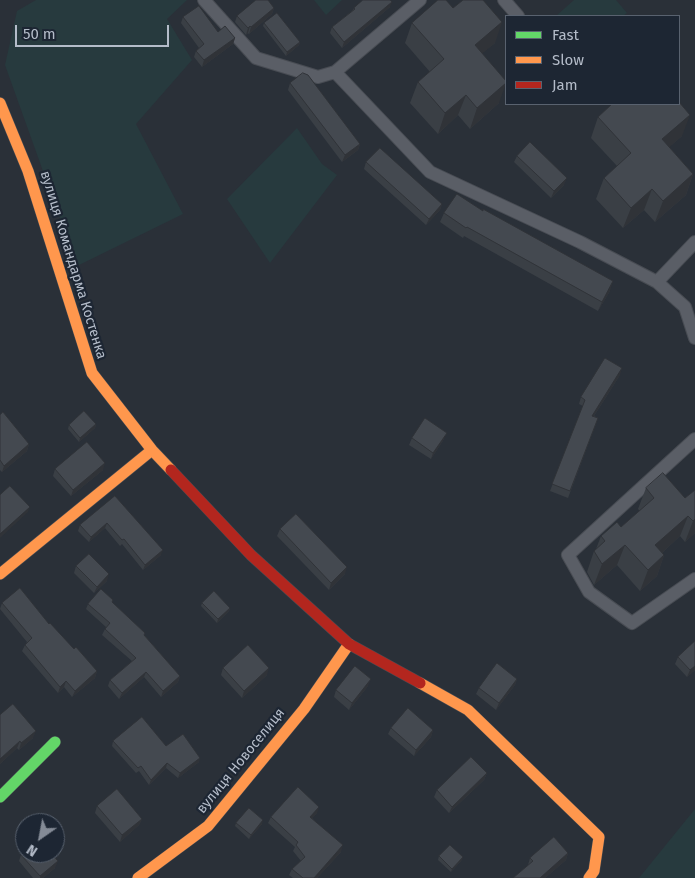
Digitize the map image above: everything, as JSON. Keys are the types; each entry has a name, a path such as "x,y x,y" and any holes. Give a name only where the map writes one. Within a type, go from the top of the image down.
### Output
{"street":[{"name":"вулиця Командарма Костенка","path":"0,103 28,171 92,373 152,450 251,555 349,644 468,710 600,837 594,871 588,878"},
{"path":"0,574 152,450"},
{"name":"вулиця Новоселиця","path":"138,878 208,826 304,709 349,644"},
{"path":"0,798 56,742"}],"lane":[{"path":"204,0 256,58 318,77 335,72 420,0"},
{"path":"504,0 517,15"},
{"path":"335,72 430,172 571,238 657,282 690,310 695,338"},
{"path":"657,282 695,242"},
{"path":"695,438 568,555 589,592 632,623 695,579"}],"green space":[{"path":"36,0 187,0 167,19 192,60 136,124 183,214 77,266 5,65 17,11"},
{"path":"314,0 342,0 326,15"},
{"path":"574,0 616,0 627,13 624,15 557,15"},
{"path":"297,128 322,164 337,175 270,263 227,199"},
{"path":"695,809 695,878 639,878"}],"building":[{"path":"256,0 268,0 274,8 248,28 237,16"},
{"path":"363,0 390,0 392,2 344,42 332,27 355,9"},
{"path":"438,0 446,0 453,8 463,0 483,0 502,22 475,45 505,80 505,84 477,108 466,95 445,113 418,82 444,59 412,23"},
{"path":"199,6 218,32 225,26 235,38 204,60 196,51 204,44 183,17"},
{"path":"277,13 300,42 287,52 264,23"},
{"path":"303,73 308,75 360,144 345,155 290,83"},
{"path":"680,103 690,115 662,139 693,174 663,201 652,189 631,208 604,178 631,153 598,117 611,105 680,105"},
{"path":"530,142 567,178 554,191 517,156"},
{"path":"380,148 442,204 429,219 366,162"},
{"path":"457,194 483,211 483,209 613,281 602,302 466,228 444,213"},
{"path":"605,358 622,368 592,416 598,418 570,491 552,484 585,400 581,397"},
{"path":"84,411 96,424 80,438 69,425"},
{"path":"3,412 29,444 4,466 0,460 0,415"},
{"path":"425,418 447,433 433,453 412,438"},
{"path":"87,442 105,463 73,490 55,469"},
{"path":"663,473 685,498 695,490 695,519 693,521 688,516 655,545 664,555 648,570 625,545 602,564 594,551 605,541 601,536 617,522 621,527 654,498 646,488"},
{"path":"10,486 30,507 0,534 0,495"},
{"path":"115,496 163,550 145,565 124,539 122,540 107,523 91,537 80,525"},
{"path":"296,514 347,567 331,583 280,529"},
{"path":"89,554 109,574 97,587 76,566"},
{"path":"20,588 49,624 74,649 76,647 97,671 75,691 66,681 60,687 25,645 32,638 2,603"},
{"path":"101,589 145,633 144,635 180,676 163,691 146,672 122,693 110,680 136,658 105,629 110,623 88,604"},
{"path":"214,591 230,608 218,619 202,603"},
{"path":"695,641 695,666 690,670 678,657"},
{"path":"248,645 269,668 244,691 223,668"},
{"path":"497,663 517,679 499,703 479,688"},
{"path":"355,666 371,679 352,703 336,690"},
{"path":"13,704 36,731 21,743 20,741 0,759 0,715"},
{"path":"408,708 433,730 416,750 391,728"},
{"path":"142,717 166,746 183,734 200,758 180,773 167,763 151,780 141,766 138,768 113,741"},
{"path":"471,757 487,773 452,807 437,790"},
{"path":"298,787 319,807 310,817 343,845 314,878 303,878 292,869 305,857 296,845 298,842 271,817"},
{"path":"117,789 142,819 122,835 97,806"},
{"path":"249,808 263,820 251,835 236,823"},
{"path":"554,837 568,853 540,878 513,878 533,861 530,858"},
{"path":"450,845 463,857 452,869 439,856"},
{"path":"28,863 56,863 40,876"}],"traffic: fast":[{"path":"0,797 55,742"}],"traffic: slow":[{"path":"0,103 28,171 92,373 152,450 171,470"},
{"path":"0,574 152,450"},
{"path":"138,878 208,826 304,709 349,644"},
{"path":"420,683 468,710 599,837 594,871 589,878"}],"traffic: jam":[{"path":"171,470 251,555 349,644 420,683"}]}
